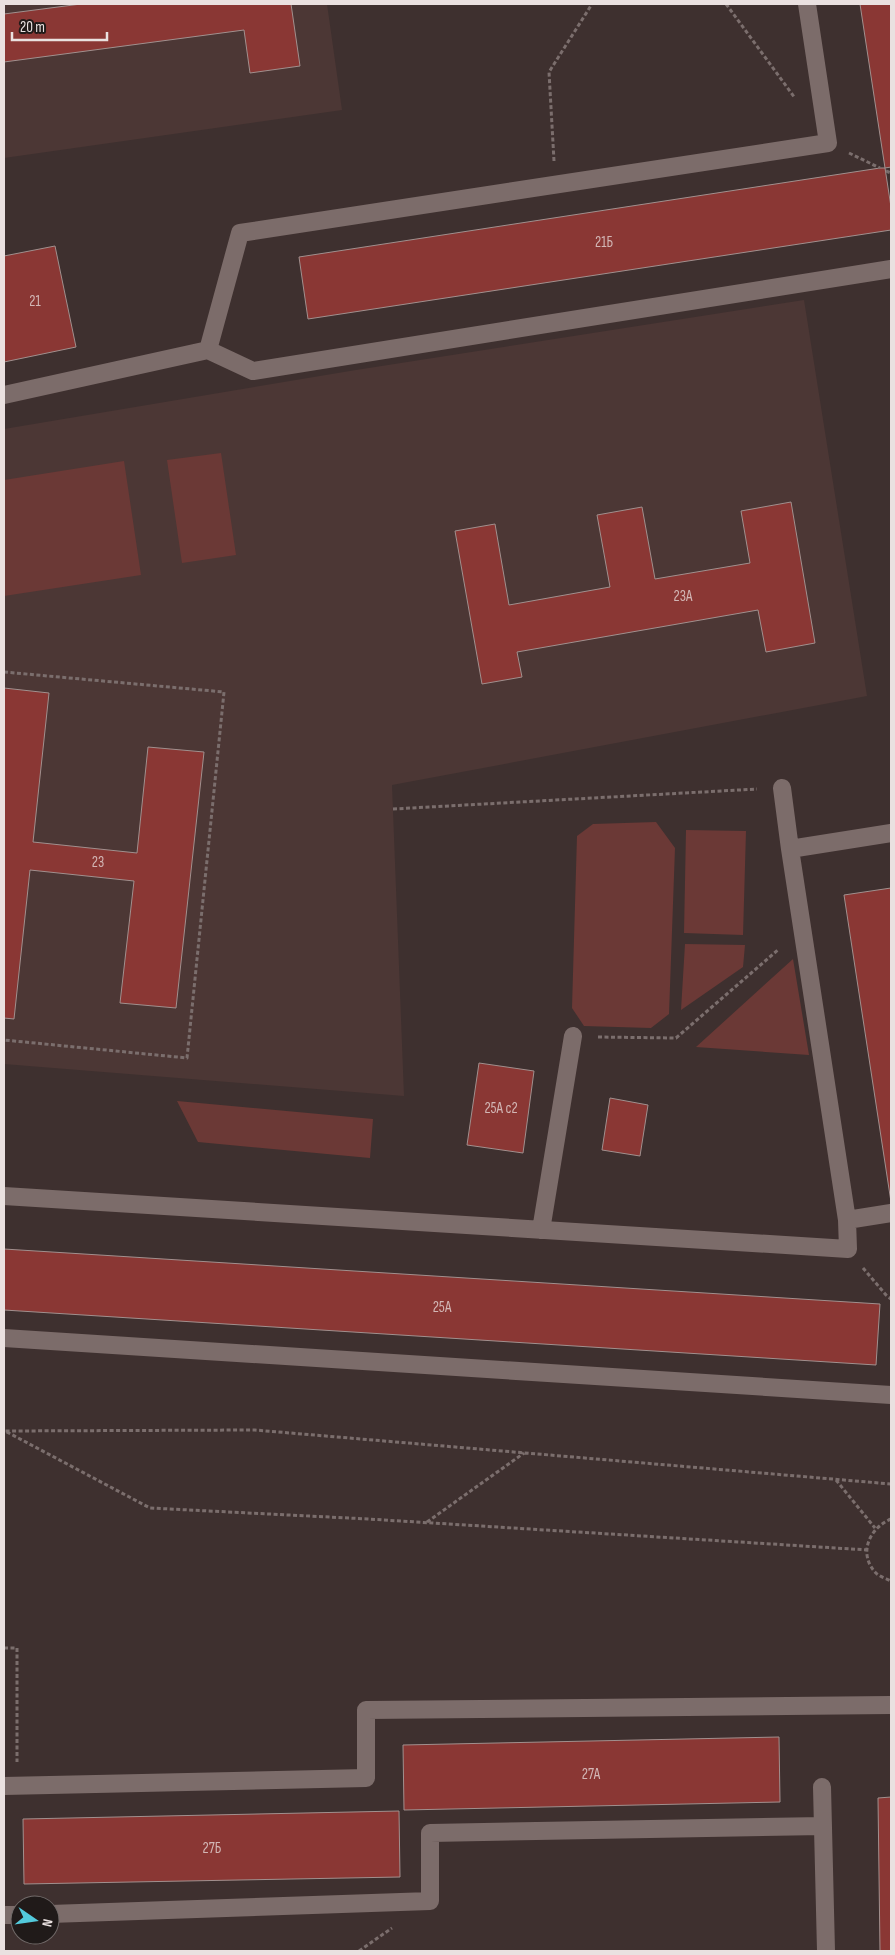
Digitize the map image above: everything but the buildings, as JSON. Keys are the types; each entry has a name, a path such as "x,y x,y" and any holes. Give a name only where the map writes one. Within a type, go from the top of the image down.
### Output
{"lane":[{"path":"208,350 240,233 828,143 807,4"},
{"path":"4,395 208,350 253,371 891,270"},
{"path":"4,1196 848,1249 847,1220 782,788"},
{"path":"790,849 891,833"},
{"path":"540,1230 573,1036"},
{"path":"847,1220 891,1213"},
{"path":"4,1338 891,1395"},
{"path":"11,1786 366,1778 366,1710 891,1705"},
{"path":"822,1787 826,1951"},
{"path":"60,1914 430,1901 430,1833 823,1826"}],"path":[{"path":"588,4 589,9"},
{"path":"555,185 549,72 592,4"},
{"path":"726,4 800,104"},
{"path":"828,143 880,168"},
{"path":"886,171 891,173"},
{"path":"4,672 224,692 187,1058 4,1040"},
{"path":"393,809 782,788"},
{"path":"573,1036 676,1038 802,929"},
{"path":"848,1249 891,1299"},
{"path":"4,1431 255,1430 891,1484"},
{"path":"4,1431 150,1508 427,1522 868,1550"},
{"path":"427,1522 524,1453"},
{"path":"835,1479 875,1528"},
{"path":"891,1519 875,1528 867,1543 868,1560 877,1574 891,1582"},
{"path":"4,1648 17,1648 11,1786"}],"shaded area":[{"path":"4,4 327,4 342,110 4,158"},
{"path":"804,300 867,696 392,785 404,1096 4,1064 4,429 356,370"},
{"path":"221,453 236,555 182,563 167,460"},
{"path":"124,461 141,575 4,596 4,480"},
{"path":"656,822 675,848 669,1014 651,1028 584,1026 572,1008 577,836 593,824"},
{"path":"686,830 746,831 743,935 684,933"},
{"path":"685,944 745,945 743,967 681,1010"},
{"path":"793,959 809,1055 696,1047"},
{"path":"177,1101 373,1119 370,1158 198,1142"}]}
